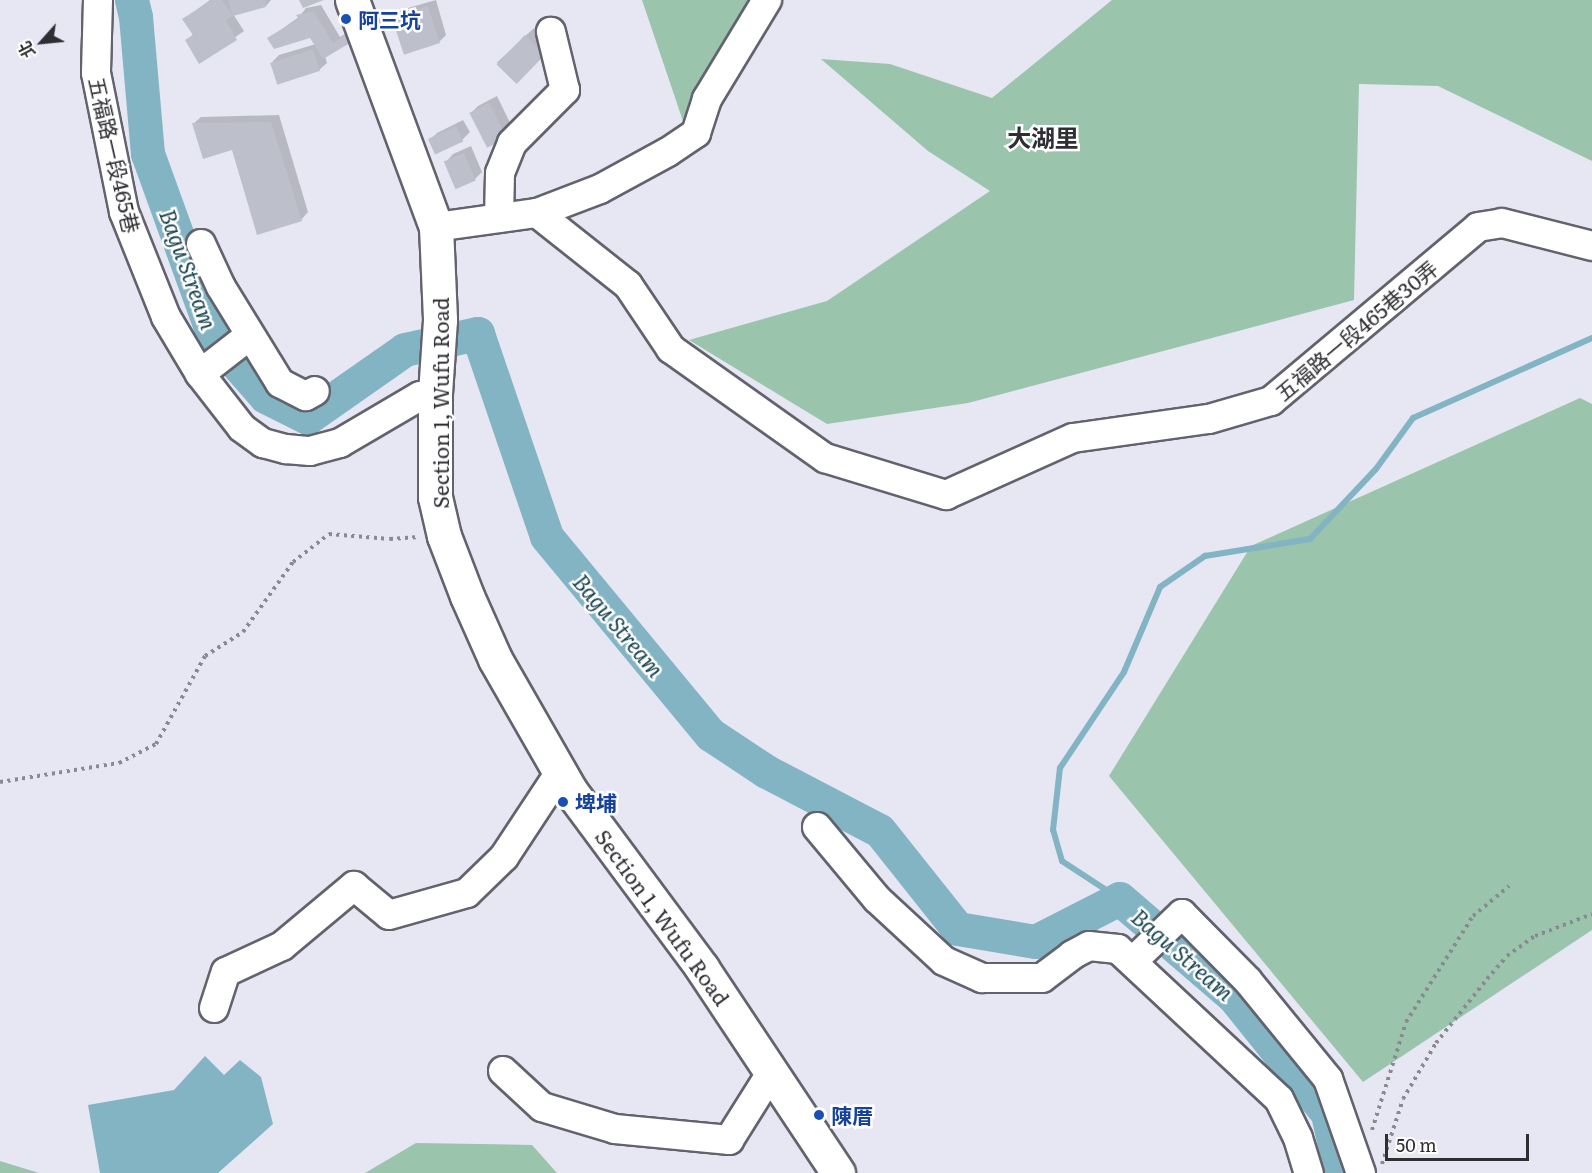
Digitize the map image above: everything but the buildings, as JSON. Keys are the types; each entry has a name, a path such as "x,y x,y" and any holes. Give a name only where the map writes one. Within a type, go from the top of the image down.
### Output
{"main road":[{"name":"Section 1, Wufu Road","path":"352,0 436,227 440,320 435,394 435,497 444,536 467,596 495,659 570,790 702,968 838,1173"}],"lane":[{"name":"五福路一段465巷","path":"98,0 96,73 124,212 166,317 201,373 242,428 263,443 286,449 310,451 340,443 420,396 435,394"},
{"path":"436,227 537,213 600,189 668,152 696,133 707,99 767,0"},
{"path":"499,218 500,173 512,143 565,90 550,32"},
{"name":"五福路一段465巷30弄","path":"537,213 628,285 671,349 825,458 946,495 1073,438 1209,419 1271,401 1478,227 1502,223 1592,246"},
{"path":"201,244 221,287 249,336 280,383 306,396 315,391"},
{"path":"201,373 249,336"},
{"path":"214,1008 226,972 282,946 354,886 389,915 467,893 504,856 560,772"},
{"path":"817,827 878,899 944,961 982,978 1042,978 1072,955 1089,946 1118,949 1279,1099 1298,1138 1309,1173"},
{"path":"1133,961 1182,914 1248,981 1328,1079 1366,1171"},
{"path":"503,1071 542,1107 584,1120 615,1129 729,1140 771,1074"}],"path":[{"path":"0,782 119,763 156,744 205,656 243,632 293,562 329,534 390,539 444,536"},
{"path":"1366,1171 1406,1022 1473,916 1509,886"},
{"path":"1366,1171 1403,1099 1436,1043 1507,956 1535,936 1592,914"}],"green space":[{"path":"642,0 755,0 685,127"},
{"path":"1112,0 1592,0 1592,161 1438,86 1359,84 1354,300 968,403 827,424 689,340 827,301 990,191 928,151 821,59 890,64 992,98"},
{"path":"1580,398 1592,404 1592,930 1363,1082 1109,776 1251,546"},
{"path":"416,1143 532,1145 557,1173 365,1173"},
{"path":"0,1161 39,1173 0,1173"}],"water":[{"path":"205,1056 224,1075 240,1060 261,1077 273,1124 218,1173 100,1173 88,1105 174,1090"}],"waterway":[{"name":"Bagu Stream","path":"132,0 136,17 148,154 215,339 266,397 308,418 405,350 478,334 547,537 711,735 767,772 880,831 958,929 1036,942 1120,899 1234,997 1328,1114 1341,1173"},
{"path":"1120,899 1062,861 1053,830 1060,768 1124,672 1160,587 1205,556 1310,539 1376,469 1413,418 1592,338"}],"place":[{"name":"阿三坑","path":"346,19"},
{"name":"埤埔","path":"563,802"},
{"name":"陳厝","path":"819,1115"}],"district":[{"name":"大湖里","path":"1043,137"}]}
